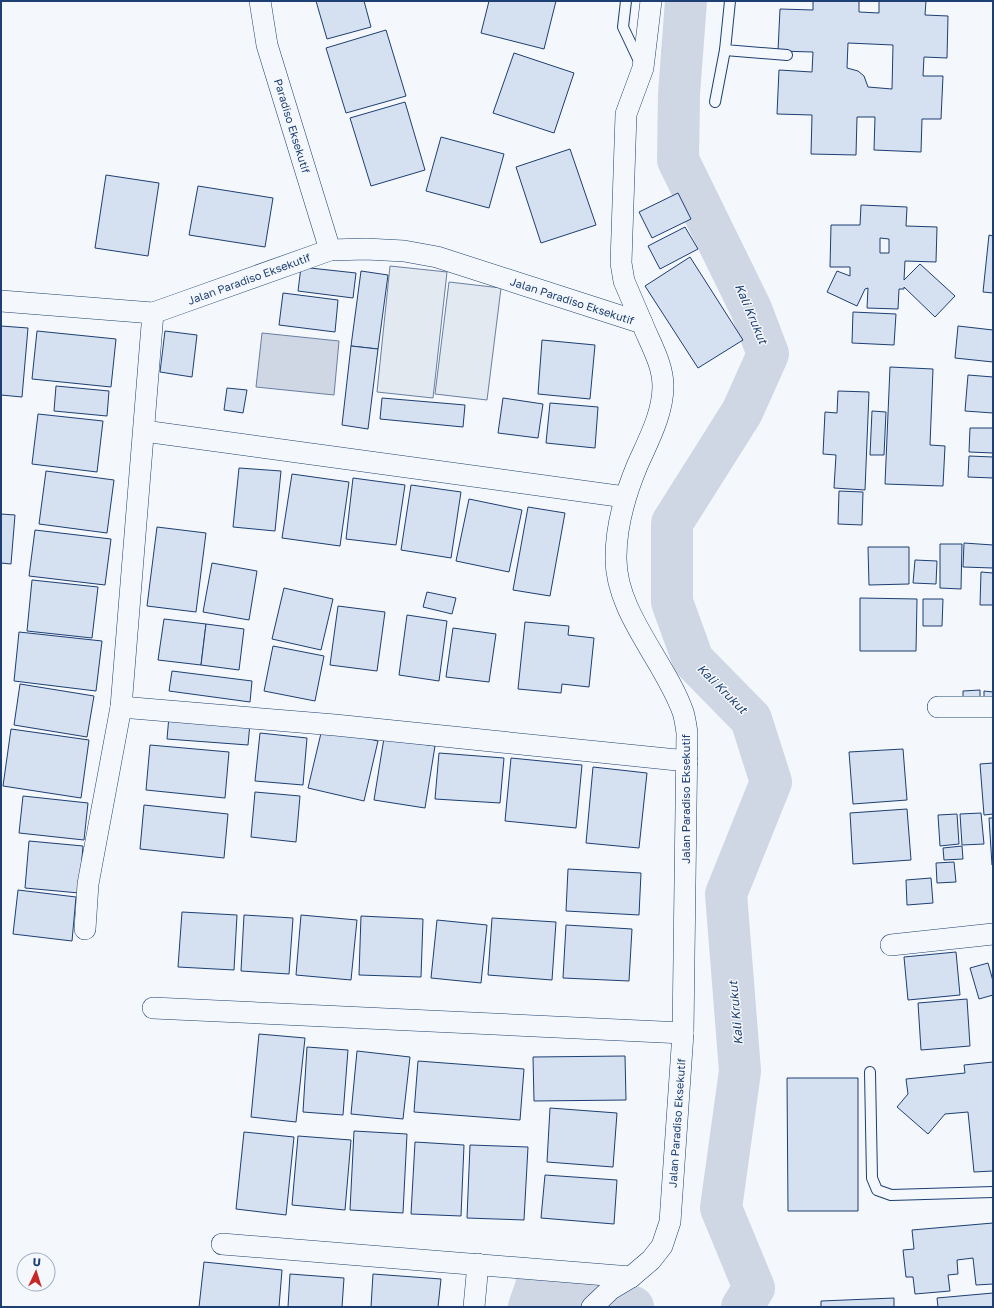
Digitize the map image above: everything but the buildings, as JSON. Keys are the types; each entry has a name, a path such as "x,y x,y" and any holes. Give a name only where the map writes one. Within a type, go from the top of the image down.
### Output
{"street":[{"name":"Paradiso Eksekutif","path":"260,1 267,45 330,250"},
{"path":"642,323 624,281 621,263 626,114 643,68 651,1"},
{"name":"Jalan Paradiso Eksekutif","path":"1,301 153,313 330,250 366,249 404,251 437,258 642,323 660,365 663,385 661,407 625,497 618,530 616,559 620,586 627,606 673,689 683,713 687,733 683,1033 670,1222 662,1246 651,1260 631,1277 611,1289 592,1307"},
{"path":"85,929 88,884 121,707 153,313"},
{"path":"144,431 625,497"},
{"path":"121,707 335,725 687,762"},
{"path":"938,708 993,707"},
{"path":"891,945 993,934"},
{"path":"153,1008 683,1033"},
{"path":"222,1244 631,1277"},
{"path":"474,1307 478,1264"}],"lane":[{"path":"626,1 623,27 643,68"},
{"path":"715,102 725,50 730,1"},
{"path":"725,50 787,55"},
{"path":"870,1072 872,1178 877,1190 891,1195 993,1192"}],"shaded area":[{"path":"390,266 447,272 433,398 377,392"},
{"path":"449,282 501,288 487,400 435,394"},
{"path":"262,333 339,341 334,395 256,387"}],"waterway":[{"name":"Kali Krukut","path":"686,1 679,94 678,160 751,309 768,354 742,412 672,523 672,602 693,660 751,719 771,782 726,894 740,1071 721,1208 754,1288 742,1307"},
{"name":"Kali Krukut","path":"529,1307 537,1284 633,1307"}]}
